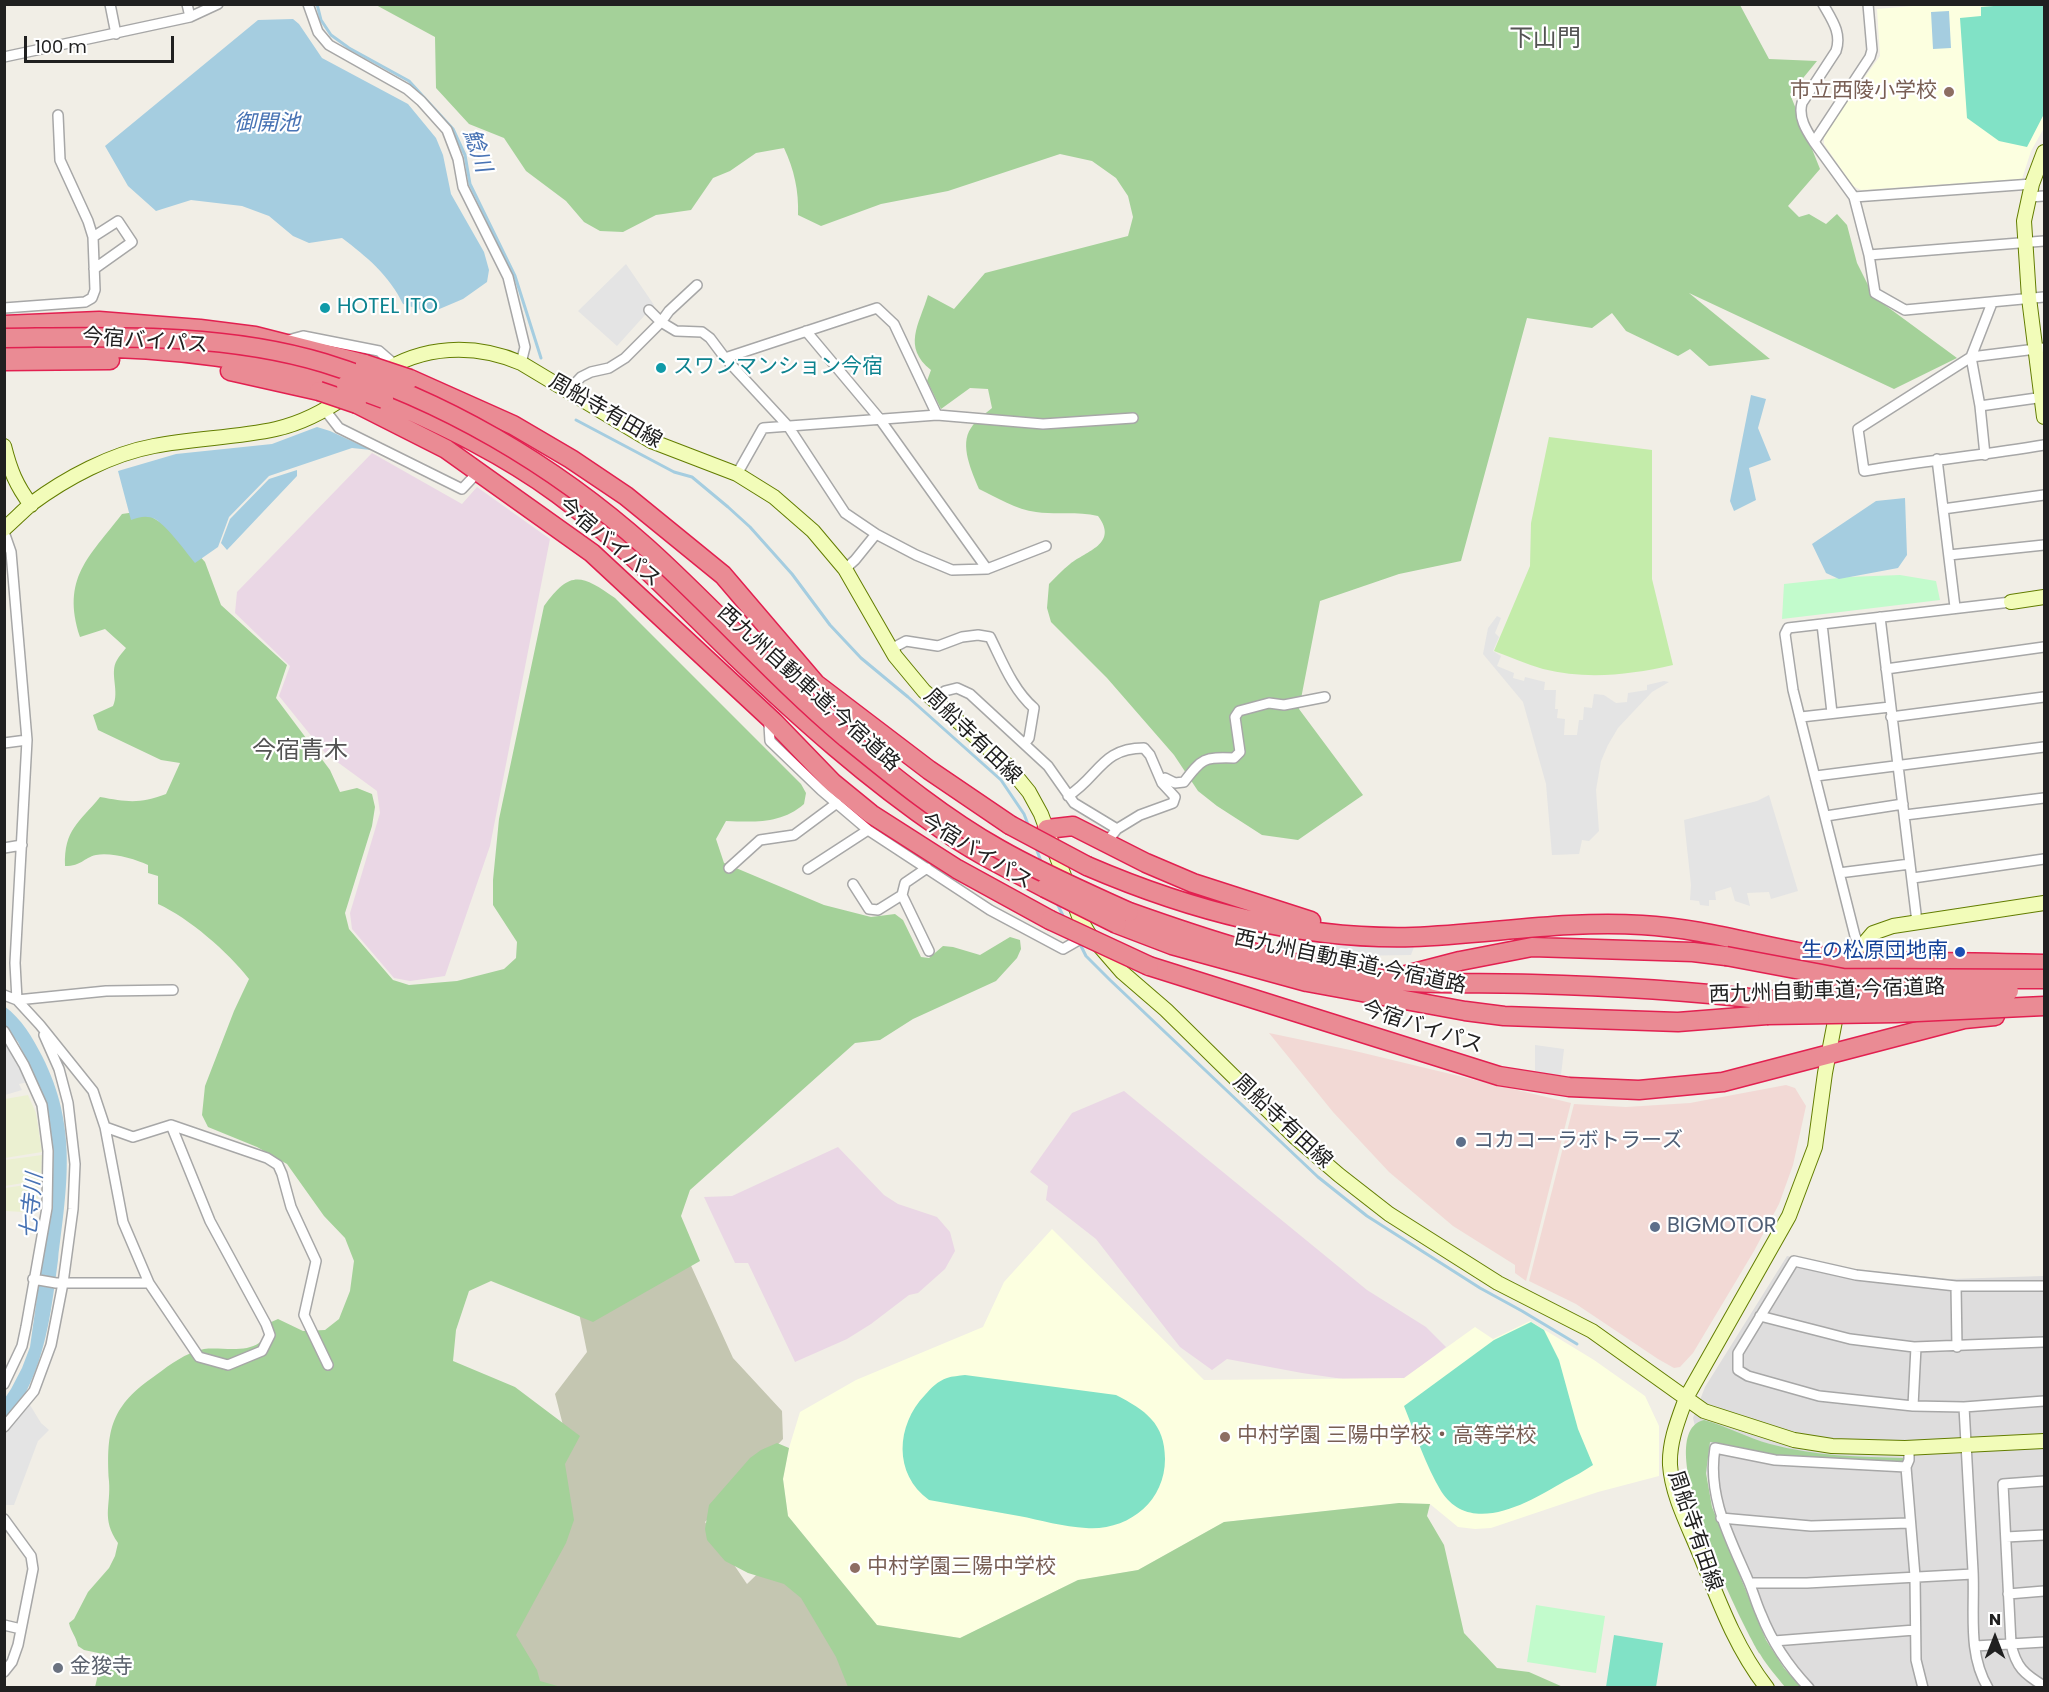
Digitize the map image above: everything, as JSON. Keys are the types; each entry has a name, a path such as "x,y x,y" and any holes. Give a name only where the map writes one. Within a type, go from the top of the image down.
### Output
{"highway":[{"name":"今宿バイパス","path":"4,325 99,321 200,329 279,342 365,364 410,379 513,425 571,459 626,496 723,576 816,684 929,770 1010,825 1087,866 1125,883 1207,909 1240,918 1324,932 1373,936 1414,937 1548,925 1602,923 1679,928 1712,933 1799,953 2044,964"},
{"name":"西九州自動車道;今宿道路","path":"4,338 153,338 210,341 270,350 322,363 359,376 399,391 466,423 529,458 566,482 608,515 646,547 744,644 842,734 952,820 1037,870 1129,912 1178,930 1279,959 1365,977 1404,982 1623,987 1768,1008 1896,1013 2044,1006"},
{"name":"西九州自動車道;今宿道路","path":"4,350 38,347 150,350 281,367 346,385 433,420 523,469 597,524 673,593 735,655 833,746 886,790 945,832 982,855 1117,924 1172,945 1306,982 1504,1016 1678,1022 1768,1008 1885,997 2044,990"},
{"name":"今宿バイパス","path":"4,361 101,360 183,365 242,373 319,391 357,404 446,449 592,553 774,722 833,783 871,814 957,869 1050,920 1149,966 1499,1076 1569,1087 1639,1090 1723,1082 1964,1019 2044,1011"},
{"path":"1047,829 1073,826 1112,836 1146,863 1193,883 1309,920 1382,930 1548,925"},
{"path":"1178,930 1273,945"},
{"path":"1365,977 1413,974 1460,961 1532,947 1693,952 1843,978 2044,979"},
{"path":"1429,962 1460,961"}],"main road":[{"path":"2044,152 2030,190 2024,221 2029,298 2040,348 2044,417"},
{"name":"周船寺有田線","path":"4,531 31,505 79,474 116,458 143,449 197,439 277,429 325,411 394,364 440,351 463,349 484,351 521,363 651,441 737,474 774,497 813,531 844,569 891,649 934,701 1007,765 1029,792 1047,829 1080,919 1089,934 1122,972 1166,1010 1296,1138 1389,1214 1498,1283 1592,1331 1686,1398 1675,1426 1671,1447 1670,1463 1675,1488 1731,1631 1745,1657 1767,1688"},
{"path":"4,446 10,472 31,505"},
{"path":"2011,602 2044,597"},
{"path":"2044,903 1893,926 1874,933 1856,954 1844,974 1825,1073 1815,1147 1789,1216 1686,1398 1704,1411 1794,1440 1832,1446 1909,1448 2044,1442"}],"street":[{"path":"110,4 116,34"},
{"path":"187,4 190,17"},
{"path":"4,57 190,17 218,4"},
{"path":"308,4 318,32 328,45 407,90 421,101 447,130 458,159 463,187 508,277 525,347 521,363"},
{"path":"1823,4 1836,26 1838,44 1800,110 1805,126 1814,142 1854,197 1869,255 1875,293 1905,310 2044,297"},
{"path":"1814,142 1870,57 1872,50 1868,4"},
{"path":"4,308 85,302 92,298 95,290 93,237 60,160 58,115"},
{"path":"1854,197 2030,190 2044,196"},
{"path":"93,237 118,221 132,242 94,269"},
{"path":"1869,255 2044,241"},
{"path":"568,391 581,377 609,368 626,358 669,311 697,285"},
{"path":"1985,455 1980,406 1971,357 1992,303"},
{"path":"725,358 877,308 894,324 937,415"},
{"path":"649,310 661,322 676,331 702,332 710,338 725,358 788,426 845,513 876,534 916,555 952,570 987,569 1046,546"},
{"path":"806,331 879,418 987,569"},
{"path":"279,342 303,336 379,351 394,364"},
{"path":"2040,348 1971,357 1858,429 1864,471 1937,459 1985,455 2044,446"},
{"path":"1980,406 2043,397"},
{"path":"325,411 339,428 462,489 478,471"},
{"path":"737,474 763,428 937,415 1043,424 1133,418"},
{"path":"1937,459 1955,607"},
{"path":"1943,509 2044,495"},
{"path":"4,531 11,552 27,741 15,963 17,1000"},
{"path":"844,569 855,560 876,534"},
{"path":"1949,555 2044,545"},
{"path":"1856,954 1855,936 1793,690 1785,634 1788,628 2011,602"},
{"path":"1880,617 1917,922"},
{"path":"1822,624 1832,713"},
{"path":"891,649 906,641 938,646 962,637 978,635 990,637 1016,687 1034,708 1029,738 1025,743"},
{"path":"1886,669 2044,647"},
{"path":"934,701 945,691 957,688 970,694 1025,743 1048,766 1068,796 1112,836 1140,815 1173,802 1175,797 1161,780 1150,755 1144,748 1128,748 1110,757 1068,796"},
{"path":"1801,717 1832,713 1891,712 2044,697"},
{"path":"1161,780 1165,778 1175,783 1184,782 1197,764 1209,758 1234,758 1240,752 1235,717 1239,711 1269,703 1284,705 1325,698"},
{"path":"774,722 769,725 770,741 868,830 990,910 1063,949 1089,934"},
{"path":"4,743 27,741"},
{"path":"1816,776 2044,747"},
{"path":"1905,815 2044,798"},
{"path":"729,868 760,840 794,835 837,803"},
{"path":"1826,816 1904,804"},
{"path":"808,869 868,830"},
{"path":"4,848 22,845"},
{"path":"1913,878 2044,859"},
{"path":"1839,873 1910,864"},
{"path":"927,868 905,884 902,895 928,951"},
{"path":"853,884 869,909 878,910 902,895"},
{"path":"4,956 15,963"},
{"path":"17,1000 106,991 173,990"},
{"path":"4,994 17,1000 40,1025 93,1091 105,1127 123,1222 149,1283 199,1357 228,1365 262,1351 270,1335 210,1221 171,1125"},
{"path":"4,1427 34,1391 51,1345 59,1283 73,1209 75,1164 68,1103 58,1069 40,1025"},
{"path":"4,1031 24,1065 42,1105 48,1151 47,1208 35,1279 22,1346 4,1384"},
{"path":"105,1127 133,1137 171,1125 267,1158 278,1165 291,1208 316,1261 304,1315 328,1365"},
{"path":"2044,1286 1956,1286 1856,1275 1794,1261 1738,1353 1738,1370 1748,1376 1819,1396 1913,1406 1964,1407 2044,1401"},
{"path":"35,1279 59,1283 149,1283"},
{"path":"1956,1286 1957,1347"},
{"path":"1760,1316 1850,1339 1916,1347 2044,1342"},
{"path":"1913,1406 1916,1347"},
{"path":"1964,1407 1975,1646 1977,1664 1988,1688"},
{"path":"1809,1688 1794,1671 1774,1641 1721,1518 1713,1485 1714,1448 1775,1460 1906,1467"},
{"path":"1909,1448 1909,1460 1906,1467 1915,1576 1916,1660 1923,1688"},
{"path":"2044,1481 2003,1484 2011,1644 2014,1658 2019,1666 2027,1676 2044,1686"},
{"path":"1721,1518 1811,1526 1909,1523"},
{"path":"4,1519 31,1556 33,1569 18,1645 12,1662 4,1672"},
{"path":"2006,1537 2044,1535"},
{"path":"1750,1583 1807,1583 1973,1574"},
{"path":"2008,1594 2044,1591"},
{"path":"4,1625 21,1629"},
{"path":"1774,1641 1915,1630"},
{"path":"1975,1646 2044,1642"}],"shaded area":[{"name":"市立西陵小学校","path":"1936,4 2044,5 2044,128 2031,151 2022,179 1861,190 1853,186 1824,144 1824,134 1880,56 1877,9"},
{"path":"626,264 654,305 617,346 578,311"},
{"path":"372,453 462,504 477,487 550,539 490,846 445,976 410,981 394,978 352,929 350,913 380,813 377,791 325,753 279,696 290,666 235,613 237,592"},
{"path":"1497,616 1501,618 1495,633 1499,637 1493,651 1501,656 1497,666 1514,673 1513,678 1524,681 1525,677 1545,682 1544,690 1556,690 1555,709 1558,709 1557,718 1565,719 1564,735 1577,735 1579,720 1583,720 1584,707 1592,708 1594,694 1604,695 1616,703 1627,702 1628,693 1647,690 1647,685 1669,682 1652,692 1618,728 1608,745 1601,761 1596,790 1599,831 1589,841 1582,840 1579,854 1552,855 1546,784 1523,702 1483,654 1488,628"},
{"path":"1769,795 1798,891 1771,899 1769,892 1747,893 1750,906 1735,901 1731,887 1715,892 1716,900 1709,900 1709,906 1690,900 1691,885 1684,820 1757,801"},
{"path":"1285,938 1414,947 1411,955 1347,956 1279,944"},
{"name":"コカコーラボトラーズ","path":"1269,1033 1355,1051 1571,1103 1526,1281 1515,1273 1515,1265 1453,1226 1389,1172 1333,1112"},
{"path":"4,1038 28,1082 19,1084 22,1090 5,1095"},
{"path":"1535,1045 1564,1049 1561,1075 1535,1073"},
{"name":"BIGMOTOR","path":"1786,1085 1795,1088 1806,1106 1793,1165 1779,1204 1754,1251 1693,1353 1680,1367 1674,1368 1658,1359 1576,1304 1529,1281 1574,1104 1626,1107 1690,1103"},
{"path":"1124,1091 1367,1290 1426,1327 1446,1347 1406,1378 1377,1384 1227,1359 1212,1370 1180,1347 1096,1239 1046,1200 1048,1186 1030,1172 1072,1113"},
{"path":"28,1095 36,1113 42,1152 5,1158 5,1099"},
{"path":"838,1147 884,1195 898,1204 937,1217 950,1232 955,1251 945,1269 918,1293 909,1295 847,1339 795,1362 748,1263 735,1263 704,1197 732,1196"},
{"path":"42,1155 41,1180 5,1186 5,1160"},
{"path":"39,1183 37,1206 24,1212 5,1211 5,1188"},
{"name":"中村学園 三陽中学校・高等学校","path":"1052,1229 1204,1380 1404,1378 1475,1327 1493,1339 1530,1321 1594,1360 1645,1396 1659,1426 1659,1476 1598,1492 1491,1528 1458,1527 1430,1504 1399,1503 1224,1522 1138,1570 1078,1580 960,1638 877,1625 788,1516 783,1479 789,1448 800,1412 856,1380 983,1327 1004,1282"},
{"path":"678,1237 733,1358 782,1411 783,1439 705,1522 747,1584 780,1552 871,1687 534,1687 497,1632 545,1453 566,1437 555,1394 587,1352 579,1313"},
{"path":"1787,1256 1851,1269 1951,1279 2044,1276 2044,1687 1804,1687 1790,1671 1715,1508 1693,1418 1705,1387"},
{"path":"30,1405 41,1423 49,1430 38,1441 14,1505 5,1505 5,1433"}],"green space":[{"path":"376,5 1740,5 1769,59 1817,61 1790,94 1820,169 1788,206 1799,217 1809,214 1826,224 1837,214 1847,225 1857,263 1874,297 1957,358 1894,389 1689,293 1770,359 1709,366 1690,349 1678,356 1626,331 1612,313 1592,328 1527,318 1461,561 1399,574 1320,601 1299,709 1363,795 1298,840 1262,835 1198,791 1174,755 1107,678 1051,622 1047,608 1049,584 1067,566 1098,546 1103,540 1105,533 1098,516 1029,511 979,489 968,458 966,442 973,425 992,408 988,389 970,388 941,409 927,381 931,370 917,353 915,344 917,326 928,295 954,309 985,273 1128,236 1133,217 1128,196 1116,178 1092,161 1060,154 948,191 881,204 821,226 798,215 795,180 784,148 756,153 730,171 713,178 691,210 656,215 623,232 600,231 584,222 566,201 526,171 504,138 469,124 436,88 435,37"},
{"path":"2044,5 2044,114 2027,147 1999,141 1967,118 1960,18 1981,16 1981,7"},
{"path":"1549,437 1652,450 1652,579 1673,665 1624,674 1576,674 1543,669 1494,651 1530,566 1531,523"},
{"path":"142,511 181,535 205,562 221,605 287,665 276,698 330,770 340,792 357,788 372,794 375,807 372,826 345,913 349,929 393,980 409,985 457,981 504,969 516,958 517,942 493,905 499,819 544,606 561,586 576,580 584,580 593,584 615,598 801,784 806,793 804,804 786,815 757,821 726,821 716,839 724,863 824,905 871,917 895,914 903,920 921,957 929,958 943,946 980,955 1010,937 1020,940 1021,949 1017,958 996,981 913,1019 880,1040 855,1043 690,1190 681,1216 700,1261 593,1322 491,1281 469,1291 456,1330 453,1361 515,1387 580,1436 565,1464 574,1520 566,1543 516,1635 537,1670 540,1681 561,1687 95,1687 103,1654 84,1650 78,1646 70,1626 69,1623 74,1619 88,1592 109,1568 115,1556 118,1543 108,1519 109,1447 115,1420 129,1397 178,1359 191,1353 204,1349 247,1348 259,1343 266,1334 269,1323 278,1319 303,1331 325,1330 339,1319 350,1291 354,1261 345,1238 324,1216 287,1164 257,1147 208,1127 202,1115 205,1086 249,979 207,937 158,904 158,876 148,873 148,865 136,860 102,854 92,856 75,865 65,866 67,843 74,827 100,797 133,801 166,794 180,763 161,760 98,730 93,715 113,706 115,665 126,648 105,629 80,637 75,617 76,583 89,556 122,514"},
{"path":"1900,575 1936,581 1940,600 1782,619 1784,584 1848,577"},
{"path":"1531,1322 1544,1330 1559,1360 1578,1429 1593,1465 1536,1498 1519,1505 1484,1514 1468,1512 1454,1505 1441,1491 1404,1406 1494,1340"},
{"path":"965,1375 1116,1395 1136,1406 1157,1427 1164,1447 1163,1474 1159,1488 1151,1501 1141,1511 1116,1525 1086,1528 929,1500 917,1489 904,1463 904,1435 908,1420 915,1407 932,1387 947,1378"},
{"path":"1704,1420 1787,1448 1837,1455 1905,1458 1905,1461 1900,1463 1806,1458 1766,1454 1710,1442 1706,1473 1712,1507 1766,1640 1784,1668 1801,1687 1785,1687 1763,1658 1719,1571 1704,1531 1692,1492 1686,1458 1689,1433"},
{"path":"777,1443 789,1448 783,1479 788,1516 877,1625 960,1638 1078,1580 1138,1570 1224,1522 1399,1503 1430,1504 1427,1516 1444,1545 1464,1633 1497,1668 1529,1672 1563,1687 848,1687 836,1657 801,1598 784,1584 748,1573 725,1561 707,1540 705,1529 709,1505 750,1458"},
{"path":"1536,1605 1605,1616 1596,1673 1527,1662"},
{"path":"1614,1635 1663,1643 1656,1687 1606,1687"}],"water":[{"path":"1949,11 1951,48 1933,49 1931,12"},
{"name":"御開池","path":"293,19 299,24 322,58 408,104 436,138 443,155 451,194 484,252 489,270 487,282 463,299 430,313 403,304 377,267 342,238 309,243 293,236 269,216 242,206 191,200 156,211 128,186 105,146 258,20"},
{"path":"1751,395 1766,399 1758,428 1771,460 1749,468 1756,500 1734,511 1730,501"},
{"path":"317,427 371,450 352,448 269,476 229,517 218,547 195,563 160,522 149,517 131,520 118,471 176,454 272,444"},
{"path":"297,470 297,476 227,550 221,543 230,519 269,479"},
{"path":"1905,498 1907,555 1898,568 1839,579 1826,573 1812,544 1876,501"},
{"path":"4,1006 30,1035 53,1082 61,1107 67,1156 58,1260 44,1344 26,1392 5,1422 5,1398 22,1368 30,1347 52,1191 53,1154 43,1094 18,1042 5,1027"}],"waterway":[{"name":"鯰川","path":"317,4 321,20 331,35 349,48 409,81 453,129 465,155 470,184 515,276 541,358"},
{"path":"576,420 674,472 692,477 728,507 750,527 792,574 830,625 861,658 1001,780 1024,814 1029,827"},
{"path":"1036,848 1042,864"},
{"path":"1056,901 1065,920"},
{"path":"1081,946 1086,956 1110,980 1318,1177 1367,1216 1480,1288 1577,1344"}],"place":[{"name":"市立西陵小学校","path":"1949,92"},
{"name":"HOTEL ITO","path":"325,308"},
{"name":"スワンマンション今宿","path":"661,368"},
{"name":"生の松原団地南","path":"1960,952"},
{"name":"コカコーラボトラーズ","path":"1461,1142"},
{"name":"BIGMOTOR","path":"1655,1227"},
{"name":"中村学園 三陽中学校・高等学校","path":"1225,1437"},
{"name":"中村学園三陽中学校","path":"855,1568"},
{"name":"金狻寺","path":"58,1668"}],"district":[{"name":"下山門","path":"1545,40"},
{"name":"今宿青木","path":"300,752"}],"water label":[{"name":"七寺川","path":"33,1206"}]}
